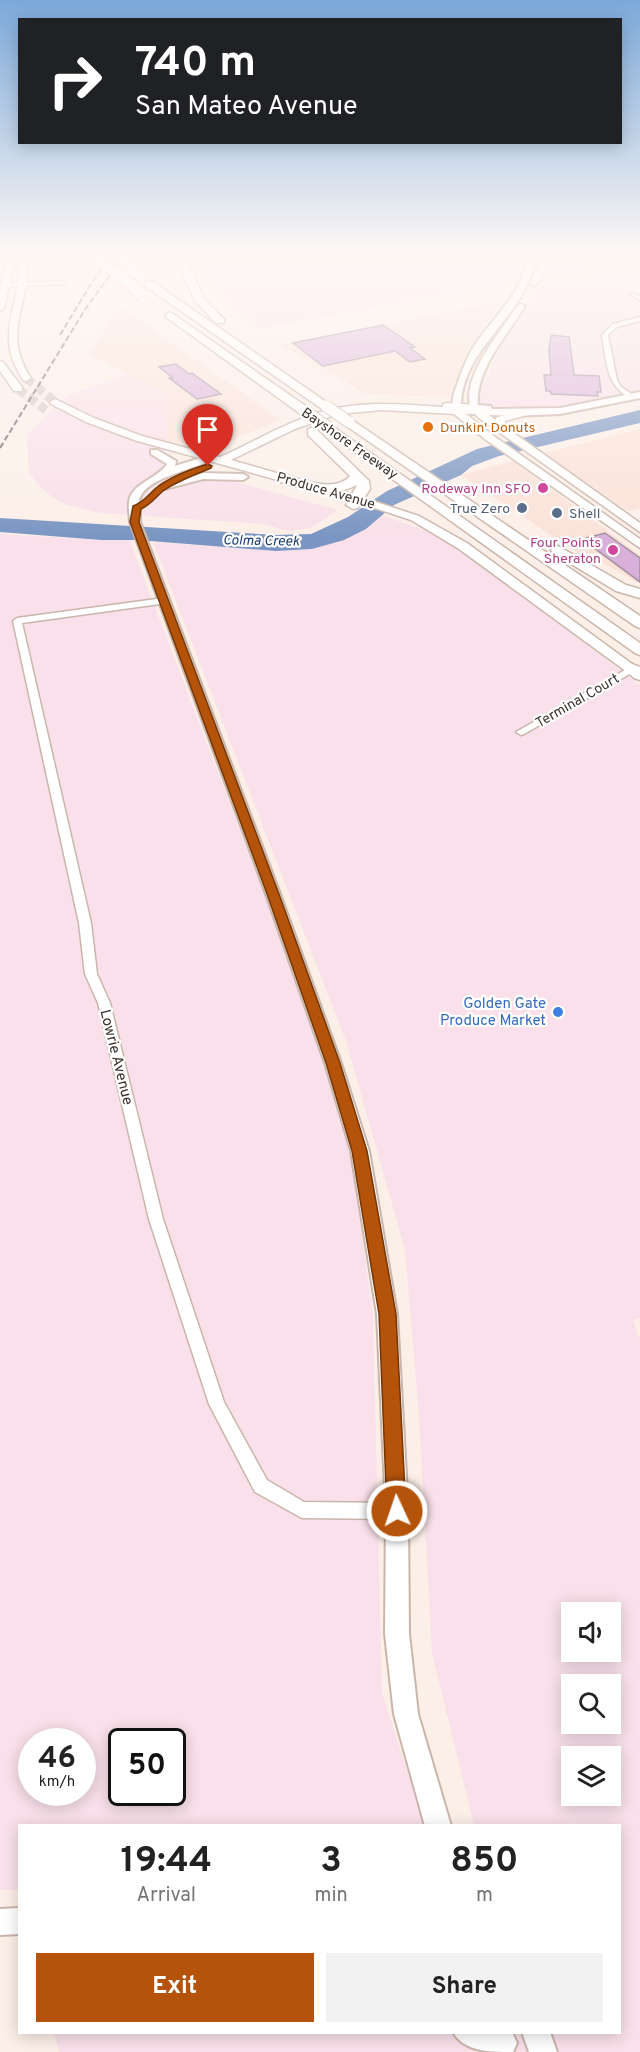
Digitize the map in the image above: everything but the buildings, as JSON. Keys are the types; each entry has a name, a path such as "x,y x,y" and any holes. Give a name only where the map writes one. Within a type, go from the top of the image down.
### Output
{"highway":[{"path":"215,348 265,383 274,400 298,418 358,475 364,485 359,503"},
{"name":"Bayshore Freeway","path":"242,348 640,623"},
{"name":"Bayshore Freeway","path":"298,418 328,427 640,650"},
{"path":"285,479 329,488 350,484 358,475"},
{"path":"449,491 541,540 615,585 640,594"}],"main road":[{"path":"11,348 14,360 26,378"},
{"path":"479,348 472,357 459,392 457,408 463,418 640,544"},
{"path":"494,348 473,393 476,409 640,528"},
{"path":"0,364 18,389"},
{"path":"505,431 499,422 506,416 590,407 637,396"},
{"path":"55,402 97,423 196,463"},
{"path":"437,1824 406,1714 397,1634 397,1511 387,1314 360,1151 333,1063 273,894 138,533 134,503 140,492 166,474 196,463 213,462 253,438 291,420 334,407 380,403 545,412"},
{"path":"136,508 145,504 165,486 298,418 358,409 457,408"},
{"path":"476,409 523,414"},
{"path":"46,410 92,432 213,462"},
{"path":"285,479 272,470 267,456 298,418"},
{"path":"155,448 207,450 227,447 253,438"},
{"path":"155,448 172,464 166,474"},
{"name":"Produce Avenue","path":"213,462 243,477 359,503"},
{"name":"Produce Avenue","path":"213,462 285,479 388,511 439,531 476,555 636,672"},
{"path":"165,486 203,476 243,477"},
{"path":"0,1922 18,1922"},
{"path":"469,2034 475,2039 505,2043"},
{"path":"537,2034 543,2052"}],"street":[{"path":"608,348 614,380 619,388 637,396"},
{"name":"Lowrie Avenue","path":"164,601 17,621 85,923 91,974 104,1003 156,1219 217,1404 261,1486 302,1510 397,1511"},
{"name":"Terminal Court","path":"521,732 636,672"}],"shaded area":[{"path":"94,348 178,348 281,420 218,445 198,447 165,441 169,393 126,374 90,354"},
{"path":"284,348 469,348 449,396 365,394 334,374"},
{"path":"501,348 640,348 640,392 586,405 548,408 504,423 478,401"},
{"path":"126,374 169,393 163,462 338,510 311,528 287,531 264,524 100,513 65,504 54,498 42,489 29,473 27,435 67,396"},
{"path":"640,429 640,508 628,511 544,453"},
{"path":"514,461 640,555 640,581 636,582 601,562 594,564 461,475"},
{"path":"382,515 435,534 479,563 640,685 640,1318 633,1320 640,1340 640,2052 59,2052 54,2034 621,2034 621,1824 474,1824 432,1653 419,1416 405,1250 346,1041 153,542 276,551 312,549 355,535"},
{"path":"0,534 101,540 129,539 299,985 350,1149 373,1315 382,1693 425,1824 18,1824 18,1890 0,1890"}],"water":[{"name":"Colma Creek","path":"640,410 640,423 499,456 472,466 461,475 394,505 366,529 344,540 312,549 276,551 0,532 0,518 276,535 311,534 348,517 387,491 477,449"}],"tunnel":[{"path":"26,378 55,402"},
{"path":"18,389 46,410"}],"railway":[{"path":"0,448 62,348"}],"place":[{"name":"Dunkin' Donuts","path":"428,427"},
{"name":"Rodeway Inn SFO","path":"543,488"},
{"name":"True Zero","path":"522,508"},
{"name":"Shell","path":"557,513"},
{"name":"Four Points Sheraton","path":"613,550"},
{"name":"Golden Gate Produce Market","path":"558,1012"}],"route":[{"path":"208,466 159,490 145,504 136,508 135,522 273,894 333,1063 360,1151 387,1314 397,1511"}]}
